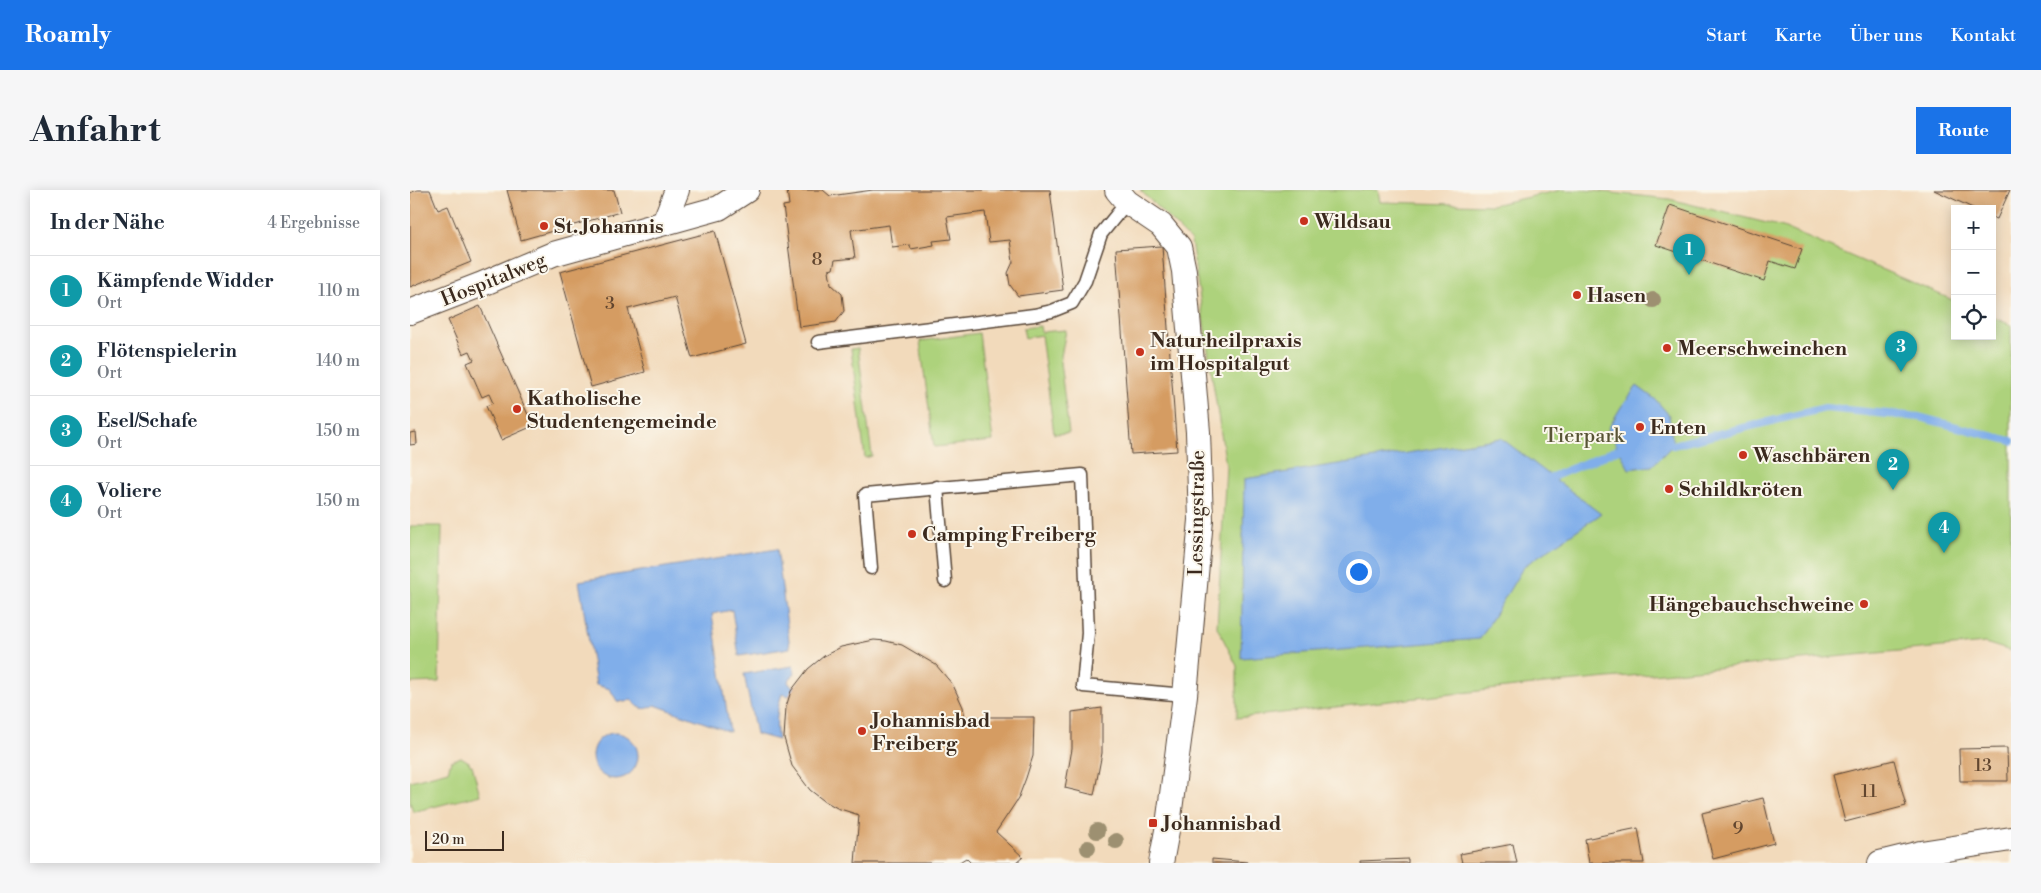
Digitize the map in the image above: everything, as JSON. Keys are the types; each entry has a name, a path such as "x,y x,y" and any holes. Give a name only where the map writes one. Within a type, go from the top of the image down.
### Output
{"street":[{"path":"664,223 677,190"},
{"name":"Hospitalweg","path":"410,312 553,254 719,208 747,190"},
{"name":"Lessingstraße","path":"1122,196 1161,225 1179,247 1184,271 1198,432 1200,520 1185,695 1168,825 1161,863"},
{"path":"1880,863 1920,853 2011,839"}],"lane":[{"path":"818,342 1034,315 1052,311 1072,303 1085,281 1101,234 1122,196"},
{"path":"871,568 865,494 1082,475 1088,633 1083,686 1185,695"},
{"path":"938,487 945,581"}],"green space":[{"name":"Tierpark","path":"1140,190 1378,190 1380,202 1492,205 1561,190 1584,190 1669,199 1783,227 1951,299 1951,340 1996,340 1996,319 2011,325 2011,651 1985,643 1533,685 1237,718 1237,666 1217,627 1226,466 1191,241"},
{"path":"1040,326 1041,332 1066,330 1060,362 1069,433 1054,434 1041,335 1025,338 1023,328"},
{"path":"979,333 993,441 934,447 920,341"},
{"path":"858,348 872,456 865,458 851,349"},
{"path":"410,526 442,526 439,682 410,683"},
{"path":"461,757 472,765 480,795 413,812 410,802 410,781 448,771 451,761"}],"water":[{"path":"1637,386 1655,399 1669,415 1673,445 1652,466 1629,469 1608,429 1621,407"},
{"path":"1501,438 1601,514 1524,566 1480,639 1241,658 1244,479"},
{"path":"777,549 790,648 739,656 732,610 712,614 730,732 655,705 644,709 636,705 631,699 625,702 617,701 610,689 596,685 579,581"},
{"path":"793,666 795,673 788,681 794,687 790,696 782,694 779,705 777,716 778,740 756,734 744,674"},
{"path":"620,733 624,734 634,743 637,747 637,765 628,775 620,779 610,779 602,775 593,765 592,751 596,743 606,734"}],"building":[{"path":"417,190 430,190 438,210 448,206 471,262 410,287 410,193"},
{"name":"St. Johannis","path":"507,190 614,190 620,212 521,240"},
{"path":"787,190 823,190 830,196 873,190 1050,190 1063,290 1018,296 1010,285 1008,273 1013,262 1010,240 989,242 985,212 947,217 951,239 933,241 934,245 911,249 910,245 892,247 889,225 851,230 855,258 835,260 833,269 829,270 831,284 842,294 844,311 836,322 799,327 783,206 789,205"},
{"path":"1934,190 2010,190 1997,219 1996,205 1966,205"},
{"path":"1670,205 1802,249 1795,269 1770,261 1764,281 1656,245"},
{"path":"715,231 746,344 692,358 675,297 628,309 645,372 591,387 560,272"},
{"path":"1162,246 1177,451 1131,454 1116,249"},
{"path":"480,306 533,426 501,440 486,406 493,403 489,394 482,397 467,363 474,360 470,351 463,354 448,320"},
{"path":"416,432 417,444 410,445 410,433"},
{"path":"874,640 902,645 936,665 953,685 963,707 965,717 1034,717 1033,756 1026,778 1018,799 996,832 1023,857 1016,863 971,863 966,858 958,863 855,863 859,815 837,808 823,800 810,790 792,766 784,738 786,707 791,691 808,669 824,656 841,647"},
{"path":"1102,708 1102,753 1094,795 1065,788 1072,749 1072,712"},
{"path":"2007,748 2008,781 1960,781 1959,749"},
{"path":"1894,760 1906,806 1845,822 1833,775"},
{"path":"1763,798 1774,843 1713,859 1702,813"},
{"path":"1638,828 1644,863 1589,863 1585,839"},
{"path":"1513,844 1517,863 1462,863 1460,854"},
{"path":"1212,859 1247,862 1247,863 1212,863"},
{"path":"1408,859 1408,863 1360,863 1360,861"}],"waterway":[{"path":"1673,445 1825,408 1919,417 2011,441"},
{"path":"1552,477 1619,449"}],"place":[{"name":"Wildsau","path":"1304,221"},
{"name":"St. Johannis","path":"544,226"},
{"name":"Kämpfende Widder","path":"1689,275"},
{"name":"Hasen","path":"1577,295"},
{"name":"Meerschweinchen","path":"1667,348"},
{"name":"Naturheilpraxis im Hospitalgut","path":"1140,352"},
{"name":"Esel/Schafe","path":"1901,372"},
{"name":"Katholische Studentengemeinde","path":"517,409"},
{"name":"Enten","path":"1640,427"},
{"name":"Waschbären","path":"1743,455"},
{"name":"Schildkröten","path":"1669,489"},
{"name":"Flötenspielerin","path":"1893,490"},
{"name":"Camping Freiberg","path":"912,534"},
{"name":"Voliere","path":"1944,553"},
{"name":"Hängebauchschweine","path":"1864,604"},
{"name":"Johannisbad Freiberg","path":"862,731"},
{"name":"Johannisbad","path":"1153,823"}]}
